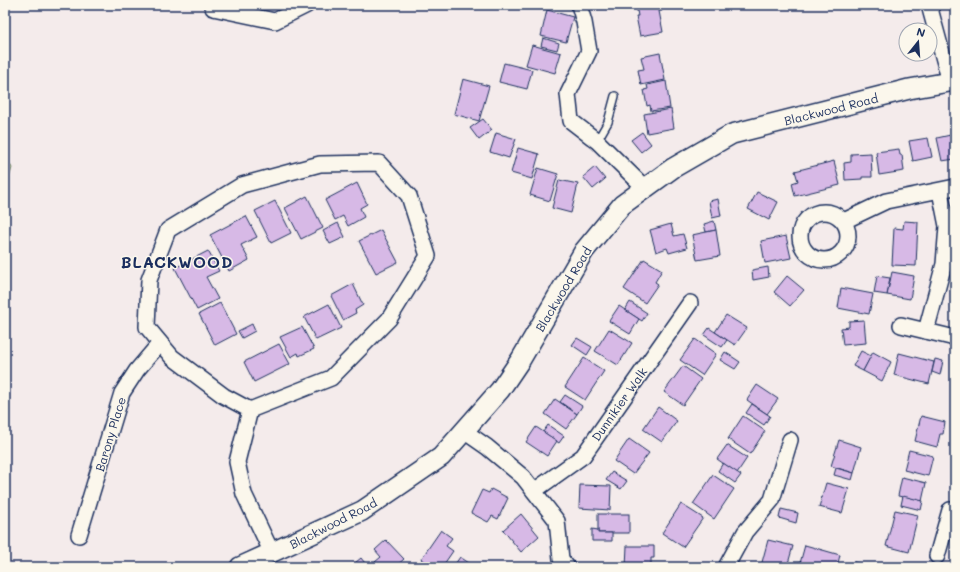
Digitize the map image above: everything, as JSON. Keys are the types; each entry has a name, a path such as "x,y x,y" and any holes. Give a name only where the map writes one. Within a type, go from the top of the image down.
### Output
{"street":[{"path":"212,8 275,21 307,5"},
{"path":"579,5 584,22 589,51 568,94 571,121 597,142 645,188"},
{"path":"929,5 953,82"},
{"name":"Blackwood Road","path":"240,567 362,511 441,457 500,390 522,359 584,252 622,205 673,168 732,134 909,89 953,82"},
{"path":"379,163 410,196 428,256 389,319 331,378 250,410 224,396 172,357 147,327 149,280 168,230 242,186 320,164 379,163"},
{"path":"844,221 886,201 955,187"},
{"path":"926,331 944,264 947,226 940,191"},
{"name":"Dunnikier Walk","path":"534,491 583,456 690,303"},
{"path":"902,325 955,338"},
{"name":"Barony Place","path":"79,535 122,393 137,370 160,343"},
{"path":"250,410 237,462 244,494 272,553"},
{"path":"464,431 487,447 523,477 557,521 561,559 566,567"},
{"path":"726,567 745,532 772,500 790,440"},
{"path":"937,556 950,527 950,510"}],"lane":[{"path":"597,142 608,122 615,96"}],"green space":[{"path":"5,155 12,168 5,191"}],"building":[{"path":"636,5 661,5 662,11 659,11 663,32 640,36 636,16 638,16"},
{"path":"547,10 573,17 566,42 541,36"},
{"path":"543,38 559,43 557,50 541,46"},
{"path":"532,45 561,53 555,73 526,65"},
{"path":"660,53 665,80 641,85 638,70 644,69 641,57"},
{"path":"504,63 532,70 527,89 499,82"},
{"path":"463,79 489,86 479,121 454,114"},
{"path":"666,81 670,108 651,111 650,105 647,106 644,90 648,89 647,85"},
{"path":"671,109 674,128 647,133 644,114"},
{"path":"483,119 492,130 479,140 470,128"},
{"path":"642,132 651,144 641,152 631,140"},
{"path":"496,133 516,139 509,158 490,152"},
{"path":"955,134 955,159 942,161 937,138"},
{"path":"928,138 932,157 913,161 909,141"},
{"path":"518,148 539,154 532,179 511,173"},
{"path":"899,149 900,155 902,155 904,171 879,175 876,152"},
{"path":"871,153 872,177 845,180 844,163 851,162 851,154"},
{"path":"834,161 840,185 795,196 792,183 798,181 795,171"},
{"path":"595,167 605,179 593,189 583,177"},
{"path":"538,168 558,174 550,201 530,195"},
{"path":"559,180 578,184 571,213 552,208"},
{"path":"357,183 367,204 360,208 364,217 348,226 343,216 335,220 325,200"},
{"path":"757,192 778,202 769,220 748,209"},
{"path":"307,196 323,228 301,239 285,208"},
{"path":"718,199 721,216 712,218 709,201"},
{"path":"275,201 291,233 271,243 255,211"},
{"path":"246,216 257,237 241,245 249,260 229,271 210,235"},
{"path":"714,221 716,230 706,232 704,224"},
{"path":"904,221 918,222 916,266 892,265 894,228 903,229"},
{"path":"338,223 345,237 330,244 323,231"},
{"path":"671,224 674,236 683,234 687,248 669,253 667,248 656,252 650,230"},
{"path":"381,230 398,262 376,273 359,241"},
{"path":"716,230 720,256 697,260 692,235"},
{"path":"786,236 791,258 765,263 761,241"},
{"path":"208,251 219,271 206,277 218,299 197,310 175,268"},
{"path":"644,259 662,270 655,282 658,284 645,303 624,289"},
{"path":"768,267 769,277 753,280 752,270"},
{"path":"892,272 914,276 910,299 887,295"},
{"path":"787,276 804,290 790,306 774,292"},
{"path":"877,276 890,278 887,295 874,293"},
{"path":"353,284 363,305 355,310 356,313 343,320 331,296"},
{"path":"841,288 873,294 869,314 838,308"},
{"path":"630,302 647,313 642,321 625,310"},
{"path":"220,303 236,334 215,345 199,314"},
{"path":"329,304 341,328 316,340 304,317"},
{"path":"619,306 639,319 630,334 609,321"},
{"path":"726,315 747,328 735,345 715,332"},
{"path":"864,320 866,343 843,345 841,328 849,327 849,321"},
{"path":"252,324 255,331 242,338 238,331"},
{"path":"302,327 314,349 299,356 298,353 291,357 280,337"},
{"path":"709,328 727,340 722,347 704,335"},
{"path":"609,329 632,343 618,365 595,351"},
{"path":"577,338 592,347 587,355 572,345"},
{"path":"695,339 716,354 702,375 680,360"},
{"path":"279,344 290,364 254,382 244,362"},
{"path":"861,351 871,356 863,371 853,366"},
{"path":"725,352 740,362 735,369 720,360"},
{"path":"873,352 891,362 882,381 863,371"},
{"path":"899,353 934,362 929,384 894,375"},
{"path":"584,358 604,371 585,400 565,387"},
{"path":"935,359 943,361 940,375 932,372"},
{"path":"683,366 701,379 683,405 664,392"},
{"path":"757,385 778,399 767,414 747,400"},
{"path":"565,395 582,406 577,414 560,402"},
{"path":"555,399 577,414 566,429 545,414"},
{"path":"752,404 770,416 764,425 746,413"},
{"path":"658,407 677,421 662,442 643,429"},
{"path":"743,416 765,431 750,454 728,439"},
{"path":"921,416 945,422 943,434 940,434 937,447 915,441"},
{"path":"548,425 564,436 559,443 543,432"},
{"path":"536,427 557,441 547,456 526,442"},
{"path":"629,439 649,453 633,474 614,461"},
{"path":"839,440 861,447 854,473 831,466"},
{"path":"727,445 747,458 737,473 717,459"},
{"path":"909,450 933,456 928,476 904,470"},
{"path":"723,463 741,475 735,483 718,471"},
{"path":"836,468 854,473 852,480 834,475"},
{"path":"612,472 627,481 621,489 606,480"},
{"path":"713,475 734,489 714,519 693,504"},
{"path":"902,477 926,483 922,501 898,496"},
{"path":"826,483 849,489 842,513 819,507"},
{"path":"580,485 611,486 610,510 579,508"},
{"path":"491,489 508,498 498,519 492,516 488,522 471,513 482,490 489,493"},
{"path":"903,496 923,501 921,510 901,505"},
{"path":"681,504 703,518 683,547 662,533"},
{"path":"781,509 798,513 796,523 779,518"},
{"path":"895,510 918,515 909,552 886,546"},
{"path":"521,514 539,536 521,552 503,530"},
{"path":"598,514 629,514 629,533 598,533"},
{"path":"592,529 598,530 598,533 612,533 612,541 592,541"},
{"path":"441,530 452,538 446,546 453,551 442,567 425,567 424,566 426,563 421,559"},
{"path":"386,540 404,559 395,567 379,567 375,562 381,557 375,550"},
{"path":"768,540 793,546 787,567 761,566"},
{"path":"805,545 840,555 837,567 799,567"},
{"path":"627,546 654,546 654,558 651,558 651,567 626,567"},
{"path":"460,557 475,567 453,567"},
{"path":"361,558 368,567 350,567"},
{"path":"854,562 870,567 852,567"}],"district":[{"name":"BLACKWOOD","path":"177,261"}]}
